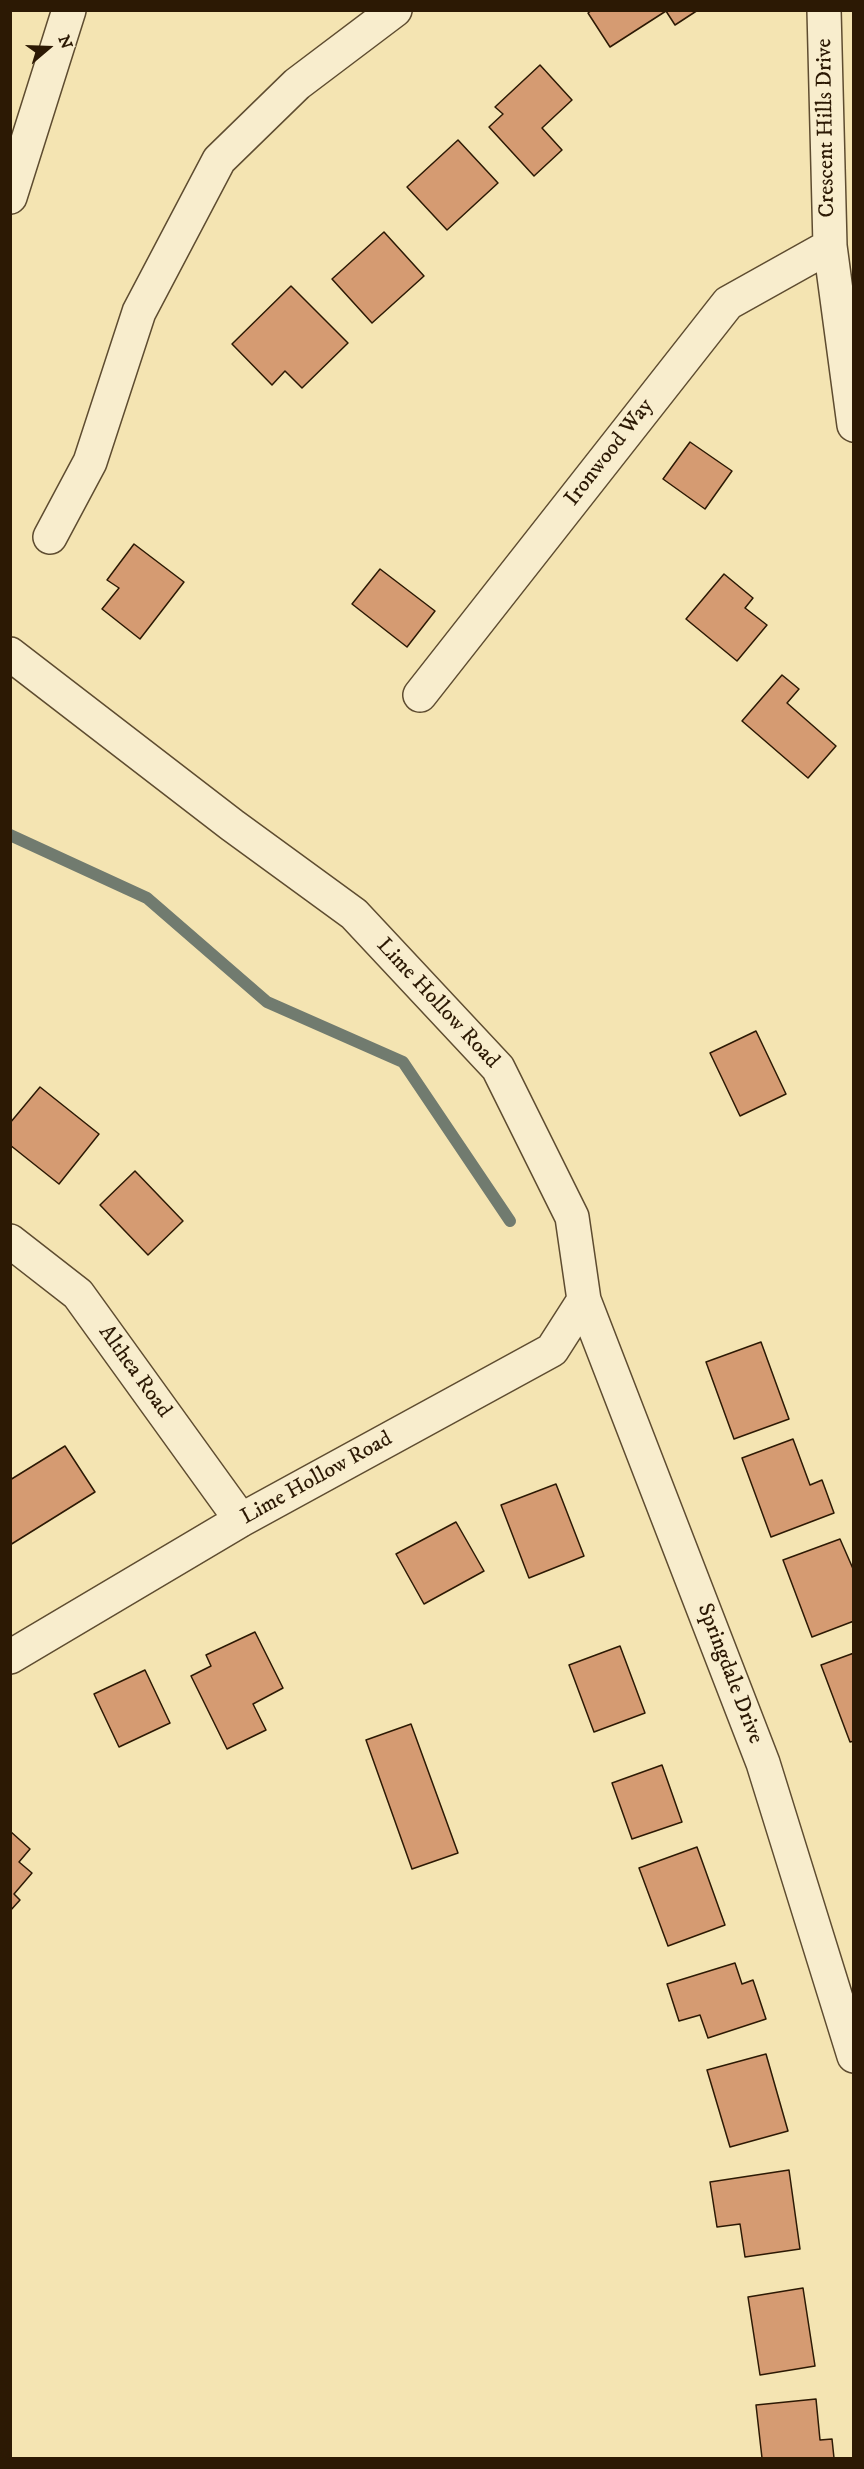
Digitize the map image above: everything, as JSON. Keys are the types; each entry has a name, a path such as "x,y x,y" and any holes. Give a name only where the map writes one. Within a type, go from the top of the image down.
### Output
{"street":[{"path":"10,197 69,10"},
{"path":"50,537 90,462 139,312 219,160 297,84 395,10"},
{"name":"Crescent Hills Drive","path":"824,10 830,246 854,425"},
{"name":"Ironwood Way","path":"420,695 728,303 830,246"},
{"name":"Lime Hollow Road","path":"10,654 232,825 354,914 498,1068 572,1217 584,1300 552,1350 241,1520 10,1657"},
{"name":"Althea Road","path":"10,1241 78,1294 241,1520"},
{"name":"Springdale Drive","path":"584,1300 763,1763 854,2056"}],"building":[{"path":"592,10 698,10 675,25 666,11 610,47 588,13"},
{"path":"540,65 572,100 542,128 562,150 534,176 489,127 503,114 495,107"},
{"path":"458,140 498,183 447,230 407,187"},
{"path":"384,232 424,276 372,323 332,279"},
{"path":"291,286 348,343 302,388 285,371 272,385 232,344"},
{"path":"690,442 732,471 705,509 663,479"},
{"path":"134,544 184,582 140,639 102,609 119,588 107,580"},
{"path":"380,569 435,611 407,647 352,604"},
{"path":"724,574 753,598 745,608 767,625 737,661 686,619"},
{"path":"782,675 799,689 787,703 836,746 808,778 742,721"},
{"path":"756,1031 786,1094 740,1116 710,1053"},
{"path":"40,1087 99,1134 59,1184 10,1145 10,1123"},
{"path":"135,1171 183,1221 148,1255 100,1205"},
{"path":"761,1342 789,1419 734,1439 706,1362"},
{"path":"793,1439 810,1485 822,1480 834,1513 771,1537 742,1458"},
{"path":"65,1446 95,1492 10,1545 10,1480"},
{"path":"556,1484 584,1556 529,1578 501,1505"},
{"path":"456,1522 484,1571 424,1604 396,1554"},
{"path":"840,1539 854,1571 854,1621 812,1637 783,1560"},
{"path":"255,1632 283,1688 253,1704 266,1730 227,1749 191,1676 211,1666 206,1655"},
{"path":"620,1646 645,1713 594,1732 569,1665"},
{"path":"854,1653 854,1741 850,1742 821,1665"},
{"path":"145,1670 170,1723 119,1747 94,1694"},
{"path":"411,1724 458,1853 412,1869 366,1740"},
{"path":"662,1765 682,1822 632,1839 612,1783"},
{"path":"10,1831 30,1849 19,1862 32,1873 14,1894 20,1900 10,1911"},
{"path":"697,1847 725,1925 668,1946 639,1868"},
{"path":"735,1963 742,1984 753,1980 766,2019 708,2038 700,2015 679,2021 667,1984"},
{"path":"766,2054 788,2131 730,2147 707,2070"},
{"path":"789,2170 800,2249 745,2257 740,2224 717,2227 710,2182"},
{"path":"803,2288 815,2366 760,2375 748,2297"},
{"path":"816,2399 820,2440 832,2439 834,2458 762,2458 756,2405"}],"waterway":[{"path":"10,835 147,898 267,1002 403,1062 510,1221"}]}
